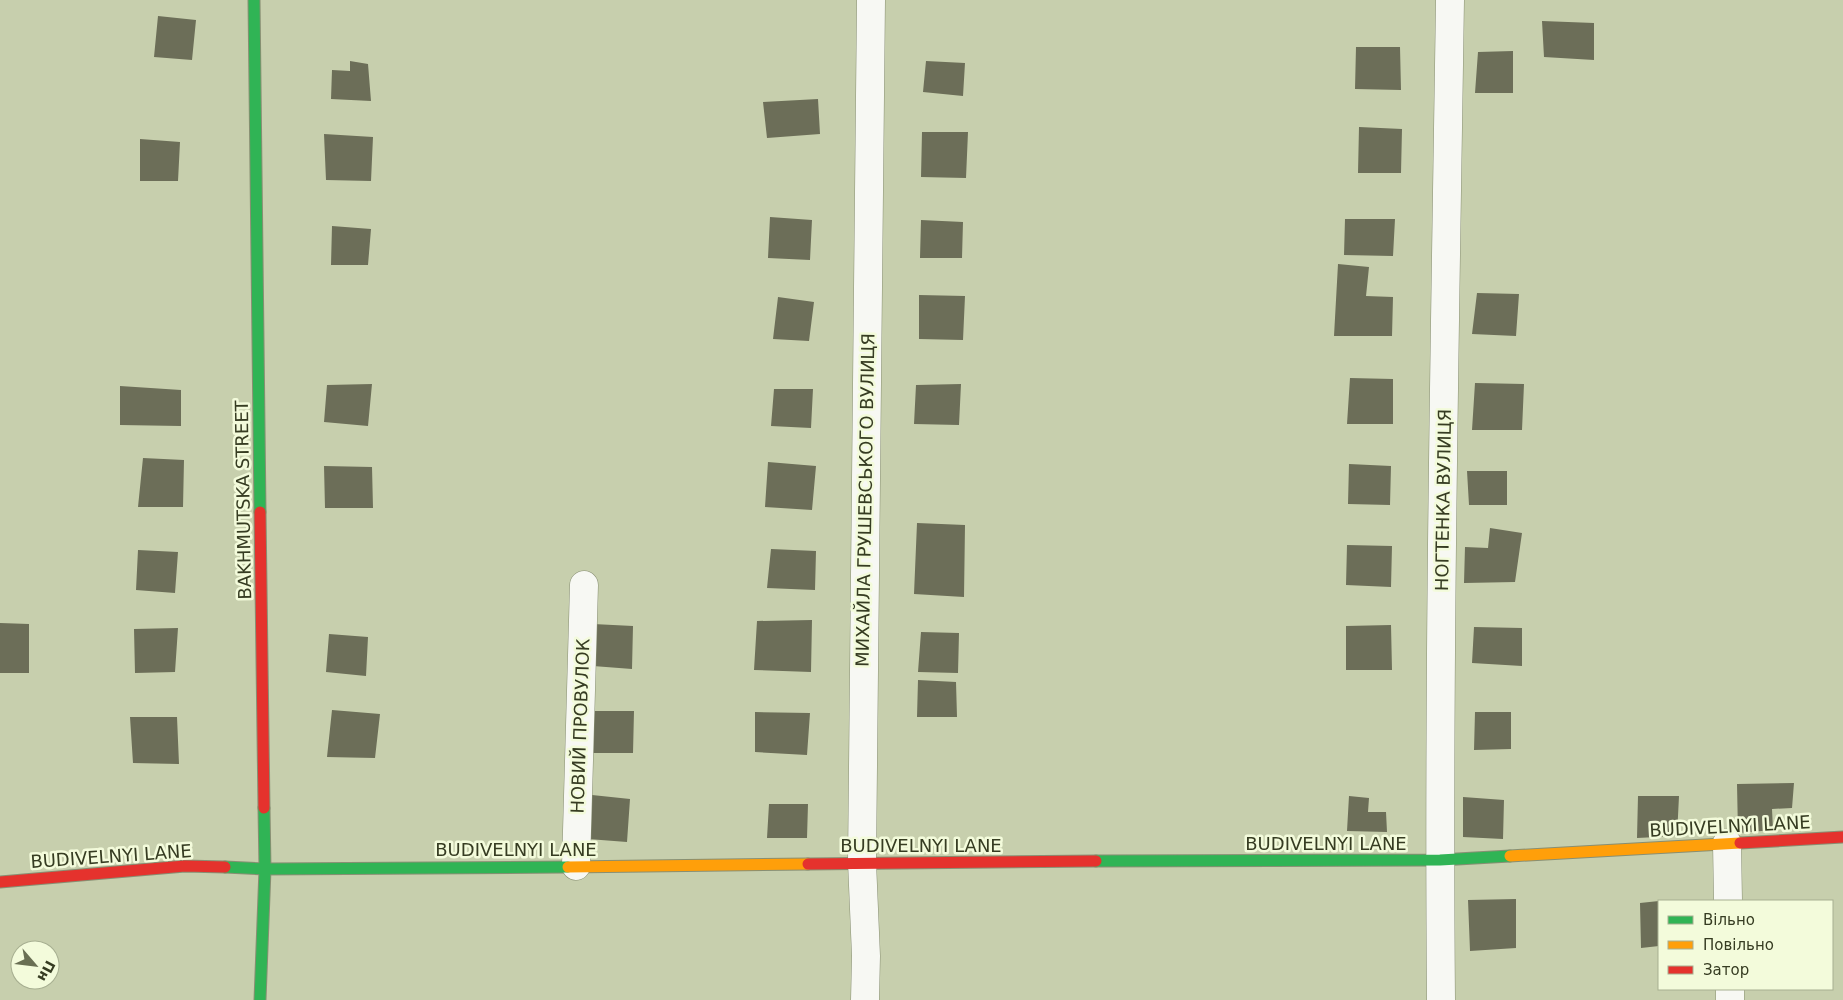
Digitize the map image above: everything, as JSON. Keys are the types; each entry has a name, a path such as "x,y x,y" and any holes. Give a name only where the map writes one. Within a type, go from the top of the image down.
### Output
{"street":[{"name":"BAKHMUTSKA STREET","path":"254,0 265,869 260,1000"},
{"name":"МИХАЙЛА ГРУШЕВСЬКОГО ВУЛИЦЯ","path":"865,1000 866,956 862,862 870,0"},
{"name":"НОГТЕНКА ВУЛИЦЯ","path":"1441,1000 1442,494 1450,0"},
{"name":"НОВИЙ ПРОВУЛОК","path":"576,866 584,585"},
{"name":"BUDIVELNYI LANE","path":"0,882 185,866 265,869 758,865 862,862 1440,860 1843,837"},
{"path":"1727,843 1728,900"}],"building":[{"path":"158,16 196,20 192,60 154,57"},
{"path":"1542,21 1594,23 1594,60 1544,57"},
{"path":"1356,47 1400,47 1401,90 1355,89"},
{"path":"1513,51 1513,93 1475,93 1478,52"},
{"path":"350,61 368,64 371,101 331,99 332,70 350,71"},
{"path":"926,61 965,63 963,96 923,92"},
{"path":"818,99 820,134 767,138 763,102"},
{"path":"1359,127 1402,129 1401,173 1358,173"},
{"path":"922,132 968,132 966,178 921,177"},
{"path":"324,134 373,137 371,181 326,180"},
{"path":"140,139 180,142 178,181 140,181"},
{"path":"770,217 812,220 810,260 768,258"},
{"path":"1345,219 1395,219 1393,256 1344,255"},
{"path":"921,220 963,222 962,258 920,258"},
{"path":"332,226 371,229 368,265 331,265"},
{"path":"1338,264 1369,267 1366,296 1393,297 1392,336 1334,336"},
{"path":"1477,293 1519,294 1516,336 1472,334"},
{"path":"919,295 965,296 963,340 919,339"},
{"path":"778,297 814,302 809,341 773,339"},
{"path":"1350,378 1393,379 1393,424 1347,424"},
{"path":"1475,383 1524,384 1522,430 1472,430"},
{"path":"372,384 368,426 324,422 327,385"},
{"path":"961,384 959,425 914,424 916,385"},
{"path":"120,386 181,390 181,426 120,425"},
{"path":"774,389 813,389 811,428 771,426"},
{"path":"143,458 184,460 183,507 138,507"},
{"path":"768,462 816,466 812,510 765,507"},
{"path":"1349,464 1391,466 1390,505 1348,504"},
{"path":"324,466 372,467 373,508 325,508"},
{"path":"1467,471 1507,471 1507,505 1469,505"},
{"path":"917,523 965,525 964,597 914,594"},
{"path":"1490,528 1522,533 1515,582 1464,583 1465,547 1488,548"},
{"path":"1347,545 1392,546 1391,587 1346,585"},
{"path":"771,549 816,551 815,590 767,588"},
{"path":"138,550 178,552 175,593 136,590"},
{"path":"812,620 811,672 754,670 757,621"},
{"path":"0,623 29,624 29,673 0,673"},
{"path":"593,624 633,626 632,669 593,666"},
{"path":"1391,625 1392,670 1346,670 1346,626"},
{"path":"1474,627 1522,628 1522,666 1472,663"},
{"path":"178,628 175,672 135,673 134,629"},
{"path":"921,632 959,633 958,673 918,672"},
{"path":"329,634 368,637 366,676 326,672"},
{"path":"918,680 956,682 957,717 917,717"},
{"path":"332,710 380,714 375,758 327,757"},
{"path":"592,711 634,711 633,753 592,753"},
{"path":"755,712 810,713 807,755 755,752"},
{"path":"1475,712 1511,712 1511,749 1474,750"},
{"path":"130,717 177,717 179,764 133,763"},
{"path":"1794,783 1792,808 1772,809 1773,830 1738,833 1737,784"},
{"path":"592,795 630,799 627,842 588,839"},
{"path":"1349,796 1369,798 1368,812 1386,812 1387,832 1347,831"},
{"path":"1638,796 1679,796 1677,836 1637,838"},
{"path":"1463,797 1504,800 1503,839 1463,837"},
{"path":"769,804 808,804 807,838 767,838"},
{"path":"1516,899 1516,948 1470,951 1468,900"},
{"path":"1658,901 1658,946 1641,948 1640,903"}],"traffic: fast":[{"path":"254,0 260,512"},
{"path":"260,1000 265,869 264,808"},
{"path":"1096,861 1440,860 1510,856"},
{"path":"225,867 265,869 568,867"}],"traffic: slow":[{"path":"1510,856 1740,843"},
{"path":"568,867 808,864"}],"traffic: jam":[{"path":"260,512 264,808"},
{"path":"1740,843 1843,837"},
{"path":"808,864 1096,861"},
{"path":"0,882 185,866 225,867"}]}
